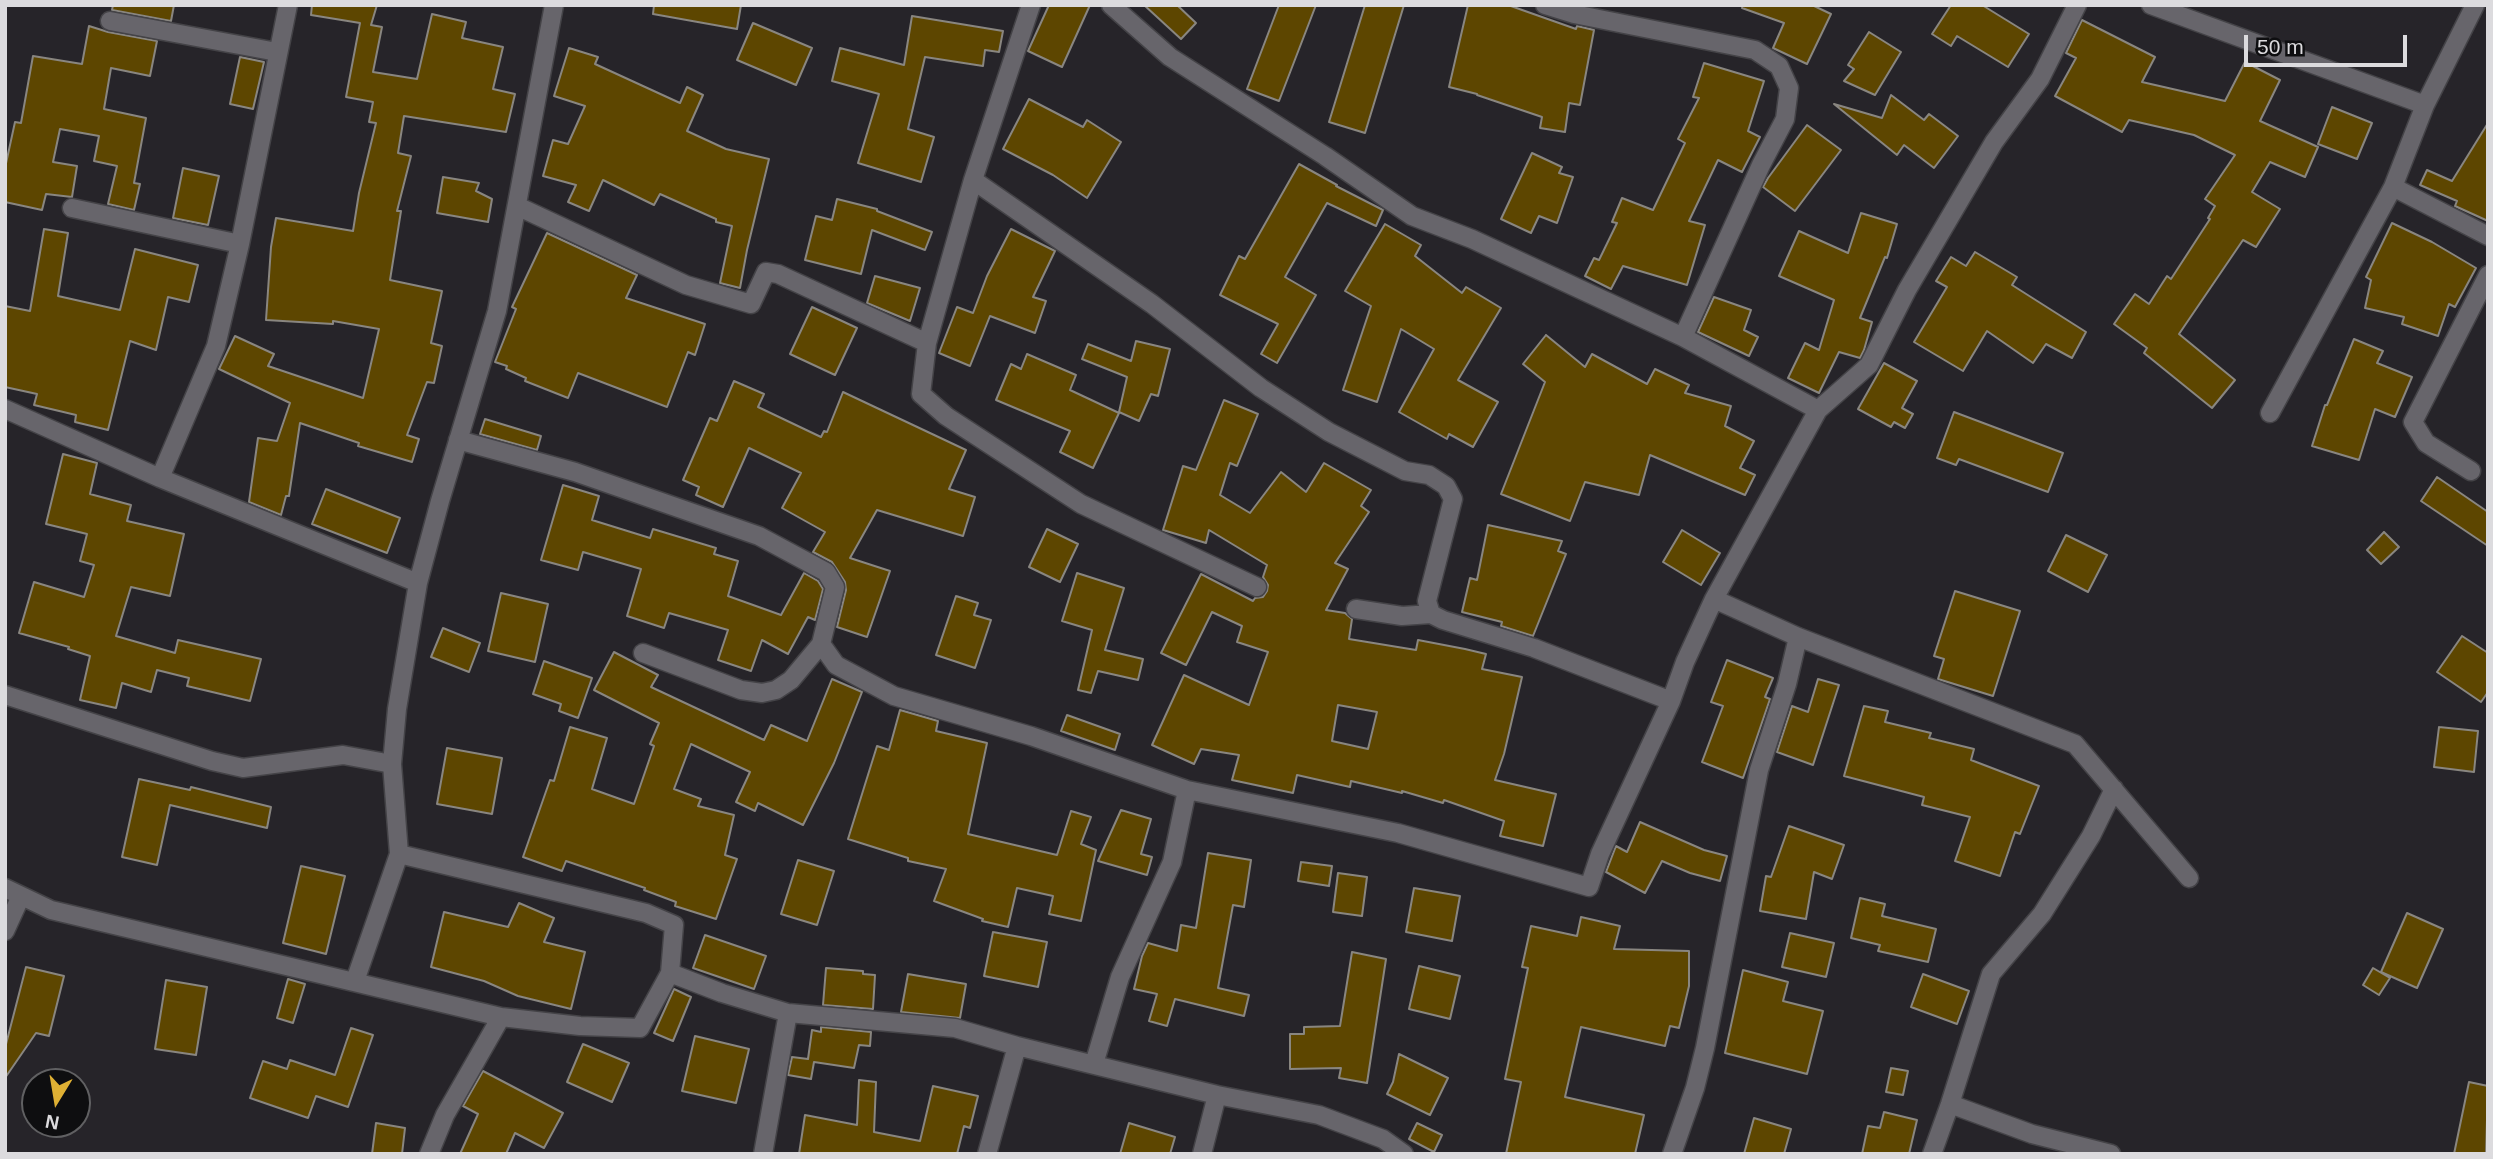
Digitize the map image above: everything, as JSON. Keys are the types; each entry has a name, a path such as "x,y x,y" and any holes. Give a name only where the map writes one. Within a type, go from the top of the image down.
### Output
{"street":[{"path":"160,478 216,346 240,244 288,5"},
{"path":"355,981 399,854 392,764 397,709 418,583 497,311 554,5"},
{"path":"1031,5 972,180 926,343 921,394 946,415 1081,505 1257,587"},
{"path":"1111,5 1170,57 1325,156 1412,216 1472,240 1683,337 1818,410"},
{"path":"1545,5 1574,14 1755,50 1779,66 1789,88 1785,119 1761,165 1683,337"},
{"path":"821,644 836,665 894,695 1031,736 1187,790 1398,832 1589,887 1600,854 1671,701 1685,662 1714,599 1818,410 1869,365 1907,290 1994,142 2040,79 2077,5"},
{"path":"2151,5 2425,105"},
{"path":"2270,413 2393,187 2425,105 2475,5"},
{"path":"110,21 277,52"},
{"path":"972,180 1152,304 1261,388 1329,432 1405,471 1429,475 1446,486 1452,499 1427,601 1430,614"},
{"path":"2393,187 2488,236"},
{"path":"517,206 686,285 751,304 766,272 778,274 926,343"},
{"path":"72,208 240,244"},
{"path":"2471,471 2426,443 2413,422 2488,275"},
{"path":"5,409 160,478 418,583"},
{"path":"458,440 575,472 746,532 826,572 835,587 821,644 791,680 776,690 762,693 741,690 643,653"},
{"path":"1714,599 1798,637 2075,744 2189,878"},
{"path":"1356,609 1402,616 1430,614 1534,648 1671,701"},
{"path":"1672,1154 1695,1088 1705,1048 1759,769 1787,684 1798,637"},
{"path":"5,695 212,761 243,768 343,755 392,764"},
{"path":"1932,1154 1991,974 2042,914 2091,836 2114,789"},
{"path":"1094,1064 1120,977 1172,862 1187,790"},
{"path":"5,931 13,892 51,910 501,1017 580,1026 640,1028 670,973 674,925 646,913 613,904 399,854"},
{"path":"670,973 722,993 788,1013 955,1028 1217,1095 1319,1115 1383,1139 1404,1154"},
{"path":"763,1154 788,1013"},
{"path":"429,1154 445,1115 501,1017"},
{"path":"987,1154 1017,1046"},
{"path":"1202,1154 1217,1095"},
{"path":"1950,1104 2032,1134 2111,1154"}],"building":[{"path":"113,5 174,5 171,21 112,10"},
{"path":"312,5 377,5 371,25 382,27 373,72 417,79 432,14 466,22 462,38 503,47 493,89 515,94 506,132 404,116 398,153 411,156 397,211 401,211 390,280 442,291 431,343 442,346 434,383 427,382 407,435 419,439 412,462 358,446 359,443 300,423 289,496 286,496 281,515 249,502 258,438 277,441 290,403 219,369 235,336 274,354 268,366 363,398 379,329 333,321 333,324 266,320 271,247 276,218 353,231 376,123 369,122 373,102 346,97 360,23 311,15"},
{"path":"654,5 741,5 737,29 653,14"},
{"path":"1049,5 1090,5 1062,67 1028,51"},
{"path":"1144,5 1177,5 1196,23 1181,39"},
{"path":"1279,5 1316,5 1279,101 1247,89"},
{"path":"1365,5 1404,5 1365,133 1329,122"},
{"path":"1468,5 1508,5 1576,29 1577,26 1594,30 1580,105 1569,103 1565,132 1540,128 1542,117 1449,87"},
{"path":"1743,5 1812,5 1831,14 1807,64 1773,48 1784,23 1742,8"},
{"path":"1951,5 1982,5 2029,34 2008,67 1957,36 1951,46 1932,34"},
{"path":"912,16 1003,31 999,52 985,50 983,66 925,57 908,129 934,137 921,182 858,163 879,94 832,81 840,48 904,65"},
{"path":"2082,20 2155,57 2142,82 2225,101 2245,62 2280,80 2260,121 2318,147 2305,177 2270,162 2252,192 2280,209 2256,247 2243,240 2179,334 2235,380 2212,408 2144,353 2147,348 2114,324 2135,294 2149,304 2167,276 2171,279 2210,219 2208,218 2215,206 2205,199 2235,155 2194,135 2129,120 2122,132 2055,96 2076,58 2066,53"},
{"path":"753,23 812,48 796,85 737,60"},
{"path":"89,26 157,41 150,76 111,68 104,109 146,118 134,183 140,184 134,210 108,204 117,166 94,161 99,136 60,129 53,162 77,166 72,197 46,194 42,210 5,202 5,168 15,122 21,123 33,56 82,64"},
{"path":"1869,32 1901,52 1875,95 1844,81 1854,69 1848,65"},
{"path":"569,48 598,57 595,64 680,103 687,87 703,95 687,131 726,149 769,159 740,288 720,283 732,226 716,222 716,219 660,194 654,205 603,180 589,211 568,202 576,185 543,176 553,140 568,144 585,106 554,96"},
{"path":"240,57 264,62 253,109 230,104"},
{"path":"1704,63 1764,81 1748,131 1760,137 1742,172 1718,160 1689,221 1705,225 1687,285 1623,266 1611,289 1585,276 1594,258 1599,260 1617,223 1612,222 1622,198 1653,210 1685,143 1678,139 1699,98 1693,97"},
{"path":"1891,95 1924,120 1929,114 1958,136 1934,168 1904,145 1897,155 1834,104 1882,118"},
{"path":"1029,99 1083,127 1087,120 1121,142 1087,198 1053,175 1003,149"},
{"path":"2332,107 2372,123 2357,159 2318,144"},
{"path":"2488,123 2488,221 2455,206 2457,201 2420,185 2427,170 2452,181"},
{"path":"1807,125 1841,150 1795,211 1763,187"},
{"path":"1532,153 1562,167 1559,173 1573,177 1557,223 1539,216 1531,233 1501,219"},
{"path":"1299,164 1383,210 1376,226 1327,203 1285,277 1316,295 1277,363 1261,354 1278,324 1220,295 1239,256 1245,259"},
{"path":"183,168 219,176 208,225 173,218"},
{"path":"443,177 479,183 476,191 492,199 488,222 437,213"},
{"path":"837,199 877,209 932,232 925,250 872,230 861,274 805,260 816,216 832,220"},
{"path":"1861,213 1897,224 1887,258 1885,257 1860,318 1872,322 1864,350 1860,358 1839,352 1819,393 1788,378 1805,343 1819,350 1834,300 1779,276 1799,231 1848,253"},
{"path":"2392,223 2432,242 2476,268 2455,307 2449,304 2438,336 2402,324 2404,317 2365,308 2371,280 2366,277"},
{"path":"1385,224 1421,245 1415,256 1462,293 1466,287 1501,308 1458,380 1498,402 1473,447 1449,434 1447,439 1399,412 1434,349 1401,329 1377,402 1343,390 1371,306 1345,291"},
{"path":"44,229 68,233 58,296 120,310 135,249 198,265 189,302 168,297 156,350 130,341 108,430 75,422 76,415 34,405 37,394 5,387 5,306 30,311"},
{"path":"1011,229 1055,251 1033,297 1046,301 1035,333 990,316 970,366 939,353 957,307 973,313 987,276"},
{"path":"547,233 637,275 626,298 705,324 695,355 688,352 667,407 578,373 568,398 525,381 526,378 495,362 516,309 512,307"},
{"path":"1975,252 2017,277 2012,285 2086,332 2072,358 2046,344 2033,363 1987,331 1963,371 1914,342 1947,287 1936,281 1951,257 1966,266"},
{"path":"875,276 920,288 910,321 867,303"},
{"path":"1714,297 1751,310 1744,330 1758,337 1749,356 1698,332"},
{"path":"812,307 857,328 835,375 790,354"},
{"path":"1546,335 1585,367 1592,354 1647,384 1655,369 1689,385 1685,393 1731,406 1725,426 1754,441 1740,468 1755,475 1745,495 1650,455 1639,495 1585,482 1570,521 1501,494 1545,382 1523,364"},
{"path":"2354,339 2383,351 2377,363 2412,377 2395,417 2375,409 2359,460 2312,446 2325,405"},
{"path":"1136,341 1170,349 1158,396 1151,394 1139,421 1119,412 1127,377 1082,359 1088,344 1131,361"},
{"path":"1027,354 1076,375 1070,390 1119,413 1093,468 1060,452 1070,431 996,400 1011,364 1021,369"},
{"path":"1884,363 1917,381 1902,408 1913,414 1905,428 1894,422 1891,427 1858,409"},
{"path":"734,381 764,394 758,407 821,437 824,431 827,432 843,392 966,450 949,489 975,497 963,536 877,510 850,558 890,571 867,637 837,627 846,590 845,582 832,562 813,552 825,532 782,508 801,473 749,448 723,507 696,495 699,487 683,480 710,418 717,421"},
{"path":"1224,400 1258,414 1237,466 1230,463 1220,495 1250,513 1281,472 1306,492 1324,463 1371,490 1361,506 1369,512 1335,563 1348,569 1326,610 1345,613 1352,619 1349,639 1416,650 1418,640 1465,649 1486,654 1482,669 1522,677 1504,754 1495,780 1556,794 1543,846 1500,836 1504,821 1444,800 1443,803 1402,791 1351,781 1350,787 1297,775 1293,793 1232,780 1239,755 1201,749 1194,764 1152,745 1184,675 1249,705 1268,652 1237,642 1242,626 1212,612 1186,665 1161,653 1201,574 1253,601 1263,597 1267,591 1268,585 1263,577 1267,565 1209,530 1206,543 1163,530 1183,466 1196,470","holes":["1338,705 1377,712 1368,749 1332,741"]},
{"path":"1954,412 2063,453 2048,492 1959,459 1956,465 1937,458"},
{"path":"485,419 541,436 537,450 480,434"},
{"path":"63,454 97,463 90,494 131,505 127,521 184,534 170,596 131,587 116,636 175,653 178,640 261,659 250,701 187,686 189,678 157,670 151,692 122,683 116,708 80,700 90,656 19,633 34,582 84,597 94,565 80,561 87,534 46,524"},
{"path":"2437,477 2488,512 2488,546 2421,501"},
{"path":"563,485 599,496 592,520 650,538 653,529 716,548 714,554 738,561 728,596 781,615 804,573 818,581 823,589 815,620 808,617 788,654 762,640 751,671 718,660 728,630 669,613 664,628 627,616 641,569 583,552 578,570 541,560"},
{"path":"326,489 400,518 387,553 312,524"},
{"path":"1488,525 1562,541 1558,551 1566,554 1533,636 1501,626 1502,622 1462,612 1470,578 1477,580"},
{"path":"1047,529 1078,544 1060,582 1029,567"},
{"path":"1682,530 1720,553 1701,585 1663,562"},
{"path":"2384,532 2399,547 2381,564 2367,550"},
{"path":"2066,535 2107,555 2088,592 2048,571"},
{"path":"1077,573 1124,588 1105,650 1143,659 1138,680 1098,671 1091,693 1078,690 1092,630 1062,621"},
{"path":"1955,591 2020,611 1993,696 1938,679 1944,659 1934,656"},
{"path":"501,593 548,604 535,662 488,651"},
{"path":"956,596 978,603 974,615 991,620 975,668 936,655"},
{"path":"443,628 480,643 469,672 431,657"},
{"path":"2462,636 2488,653 2488,692 2481,702 2437,672"},
{"path":"614,652 658,675 651,687 764,740 771,725 807,741 832,679 862,692 834,763 803,825 758,803 755,811 736,802 750,772 691,744 674,789 701,799 698,806 734,815 725,855 737,859 716,919 675,906 676,902 644,890 645,888 566,861 562,871 523,857 550,780 554,781 570,727 607,738 592,789 634,804 654,746 650,744 659,723 594,690"},
{"path":"1727,660 1773,678 1765,697 1770,699 1743,778 1702,762 1723,706 1711,702"},
{"path":"544,661 592,678 578,718 559,711 561,704 533,694"},
{"path":"1818,679 1839,685 1813,765 1777,752 1792,706 1808,712"},
{"path":"1864,706 1888,711 1885,722 1931,733 1929,738 1974,749 1971,760 2039,786 2020,834 2015,832 2000,876 1955,861 1970,817 1922,805 1924,797 1844,776"},
{"path":"900,710 938,721 936,731 987,743 968,834 1057,855 1071,811 1091,817 1081,844 1096,850 1081,921 1049,914 1053,896 1017,888 1008,927 982,921 983,919 934,901 946,869 908,861 908,858 848,839 877,746 889,750"},
{"path":"1067,715 1120,734 1115,750 1061,731"},
{"path":"2439,727 2478,731 2474,772 2434,767"},
{"path":"447,748 502,758 492,814 437,804"},
{"path":"139,779 190,790 191,787 271,807 267,828 170,805 157,865 122,857"},
{"path":"1121,810 1151,819 1141,854 1152,857 1147,875 1098,861"},
{"path":"1640,822 1704,850 1727,856 1720,881 1690,873 1662,861 1645,893 1606,872 1616,846 1627,852"},
{"path":"1789,826 1844,845 1832,879 1814,872 1806,919 1760,911 1766,876 1771,877"},
{"path":"1208,853 1251,860 1244,907 1233,905 1218,988 1249,995 1244,1016 1175,999 1167,1026 1149,1021 1157,994 1134,989 1142,956 1148,943 1177,951 1181,925 1196,928"},
{"path":"798,860 834,871 817,925 781,914"},
{"path":"1301,862 1332,866 1329,886 1298,881"},
{"path":"301,866 345,876 326,954 283,943"},
{"path":"1338,873 1367,877 1362,916 1333,912"},
{"path":"1414,888 1460,896 1452,941 1406,932"},
{"path":"1860,898 1885,904 1882,916 1936,929 1928,962 1878,951 1880,945 1851,938"},
{"path":"519,903 554,918 544,942 585,952 571,1009 518,996 484,981 431,967 444,912 508,927"},
{"path":"2407,913 2443,929 2417,988 2381,972"},
{"path":"1581,917 1620,926 1614,949 1689,951 1689,986 1679,1028 1670,1026 1665,1046 1581,1027 1565,1097 1644,1115 1635,1154 1506,1154 1521,1082 1505,1079 1528,968 1522,967 1531,926 1577,936"},
{"path":"993,932 1047,942 1038,987 984,976"},
{"path":"1790,933 1834,943 1826,977 1782,967"},
{"path":"705,935 766,956 754,989 693,968"},
{"path":"1352,952 1386,959 1367,1083 1339,1078 1341,1068 1290,1069 1290,1034 1304,1034 1304,1027 1340,1026"},
{"path":"1419,966 1460,976 1450,1019 1409,1009"},
{"path":"26,967 64,976 49,1036 36,1033 5,1078 5,1048"},
{"path":"826,968 863,971 863,974 875,975 873,1009 823,1005"},
{"path":"2373,968 2390,978 2379,995 2363,985"},
{"path":"1743,970 1788,982 1783,1001 1823,1011 1807,1074 1725,1053"},
{"path":"908,974 966,984 960,1018 901,1012"},
{"path":"1923,974 1969,991 1957,1024 1911,1007"},
{"path":"288,979 305,984 293,1023 277,1018"},
{"path":"166,980 207,987 196,1055 155,1049"},
{"path":"674,989 691,997 673,1041 654,1033"},
{"path":"821,1027 871,1032 870,1046 859,1045 854,1068 814,1062 811,1079 788,1075 792,1057 808,1059 812,1030 821,1032"},
{"path":"351,1028 373,1035 348,1107 316,1096 308,1118 250,1098 263,1061 287,1069 290,1060 335,1075"},
{"path":"695,1036 749,1049 736,1103 682,1091"},
{"path":"583,1044 629,1063 612,1102 567,1082"},
{"path":"1399,1054 1448,1078 1430,1115 1387,1094 1393,1082"},
{"path":"1891,1068 1908,1071 1903,1095 1886,1092"},
{"path":"483,1071 563,1113 544,1148 515,1133 506,1154 460,1154 478,1114 463,1106"},
{"path":"859,1080 876,1082 874,1132 920,1141 933,1086 978,1096 970,1128 964,1126 957,1154 799,1154 805,1115 857,1125"},
{"path":"2469,1082 2488,1086 2486,1154 2454,1154"},
{"path":"1884,1112 1917,1120 1909,1154 1862,1154 1868,1126 1880,1128"},
{"path":"1754,1118 1791,1129 1784,1154 1744,1154"},
{"path":"376,1123 405,1128 402,1154 372,1154"},
{"path":"1129,1123 1175,1137 1170,1154 1120,1154"},
{"path":"1417,1123 1442,1135 1434,1152 1409,1139"}]}
